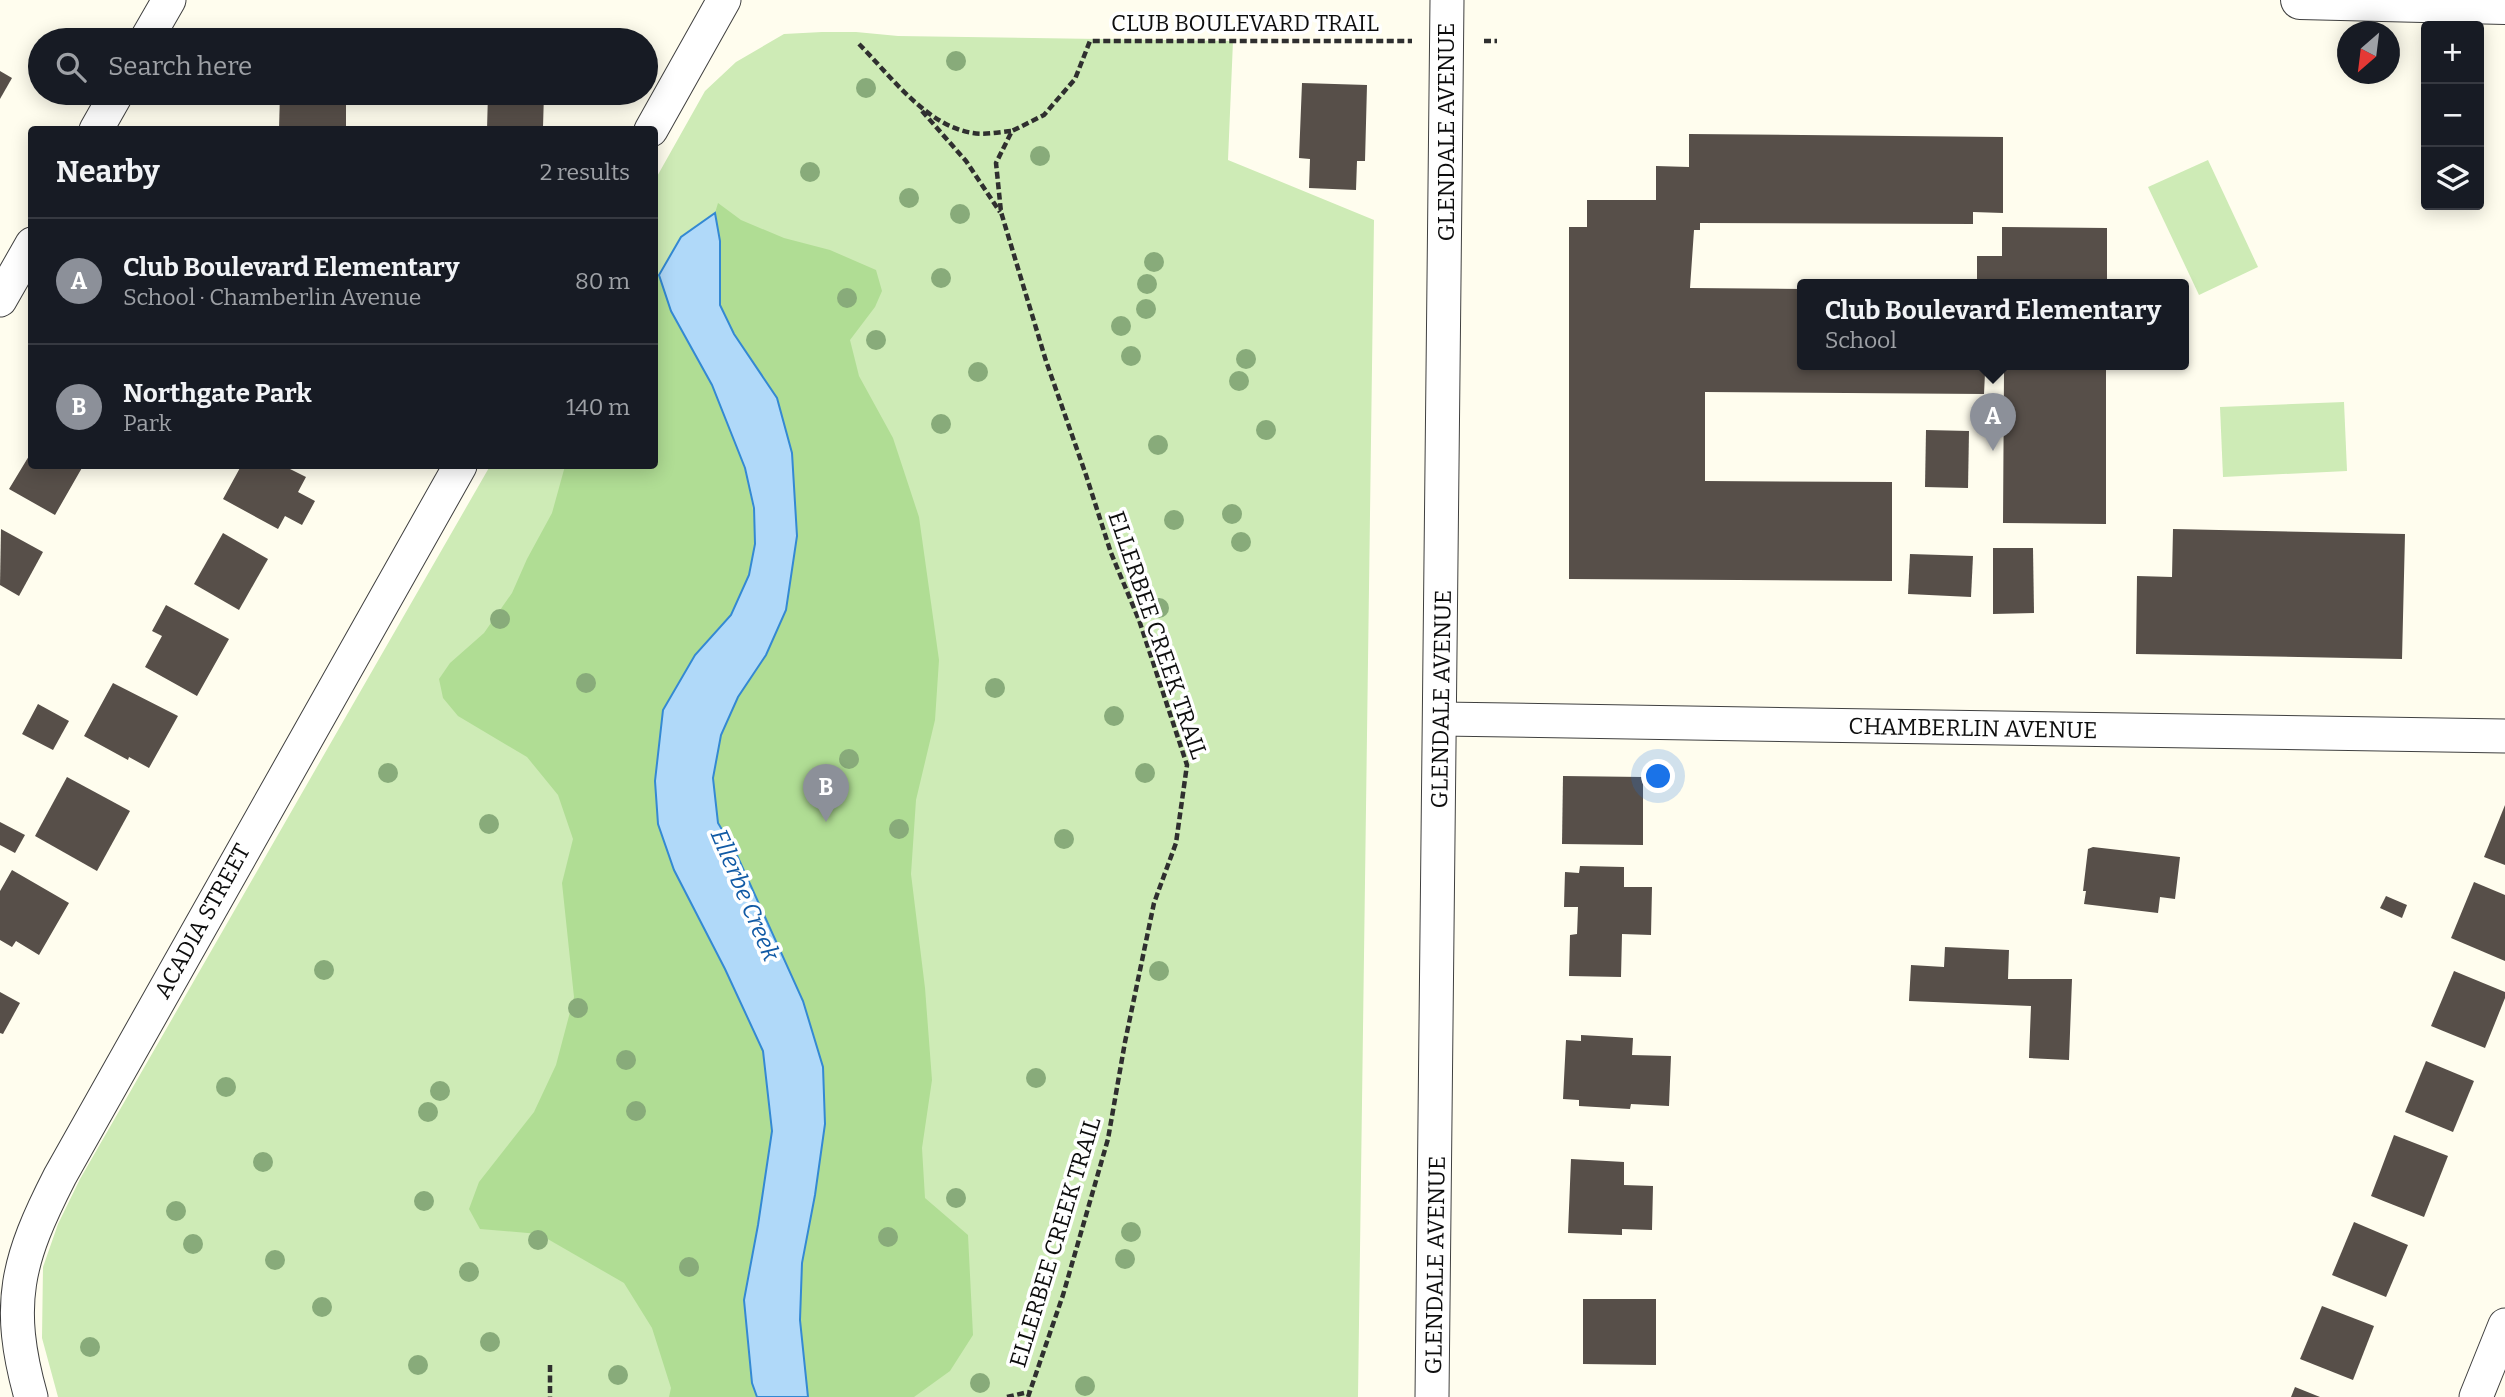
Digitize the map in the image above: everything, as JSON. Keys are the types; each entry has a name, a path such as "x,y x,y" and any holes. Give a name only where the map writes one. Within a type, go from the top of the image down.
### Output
{"street":[{"path":"153,28 169,0"},
{"path":"653,126 724,0"},
{"name":"GLENDALE AVENUE","path":"1432,1397 1447,0"},
{"path":"2300,0 2505,5"},
{"path":"98,126 110,105"},
{"path":"0,300 28,251"},
{"name":"ACADIA STREET","path":"31,1397 8,1298 37,1221 60,1175 458,469"},
{"name":"CHAMBERLIN AVENUE","path":"1441,719 2505,736"},
{"path":"2476,1397 2505,1325"}],"path":[{"name":"CLUB BOULEVARD TRAIL","path":"1012,131 1044,115 1076,79 1090,41 1399,41"},
{"path":"859,44 965,161 1001,212"},
{"path":"917,105 942,122 974,134 1012,131"},
{"name":"ELLERBEE CREEK TRAIL","path":"1012,131 996,163 1001,212 1046,361 1111,553 1139,620 1188,765 1177,843 1154,903 1108,1139 1063,1295 1028,1394"},
{"path":"550,1365 550,1397"},
{"path":"1007,1397 1028,1394"}],"green space":[{"path":"856,32 898,36 1233,41 1228,160 1374,220 1358,1397 58,1397 42,1338 43,1267 58,1224 80,1179 488,469 658,469 658,175 705,91 736,62 784,34"},
{"path":"2208,160 2258,267 2199,295 2148,187"},
{"path":"718,203 741,220 784,238 830,250 876,270 882,291 875,307 850,340 859,376 893,438 919,517 939,660 935,720 916,800 911,874 925,988 932,1080 922,1148 925,1198 968,1235 973,1335 950,1371 914,1397 808,1397 800,1320 802,1263 825,1124 823,1067 803,1001 736,853 718,823 713,778 720,735 738,697 766,655 797,536 792,453 777,398 734,334 720,305 720,241 715,213"},
{"path":"658,274 675,320 707,376 736,441 752,500 752,559 745,587 731,615 695,655 725,969 763,1051 772,1131 744,1300 752,1383 757,1397 669,1397 671,1388 652,1328 624,1283 539,1234 480,1229 469,1209 479,1182 534,1112 556,1065 574,997 562,883 573,839 558,795 527,757 458,716 443,698 439,679 450,663 484,633 512,593 552,513 564,469 658,469"},
{"path":"2344,402 2347,471 2223,477 2220,407"}],"water":[{"name":"Ellerbe Creek","path":"715,213 720,241 720,305 734,334 777,398 792,453 797,536 786,610 766,655 738,697 721,735 713,778 718,823 736,853 803,1001 823,1067 825,1124 802,1263 800,1320 808,1397 757,1397 752,1383 744,1300 772,1131 763,1051 674,870 658,824 655,781 663,710 695,655 731,615 749,575 755,544 754,508 745,468 712,385 671,311 659,275 681,237"}],"building":[{"path":"0,71 12,78 0,99"},
{"path":"1302,83 1367,85 1365,161 1357,161 1356,190 1309,188 1310,159 1299,158"},
{"path":"280,105 346,105 346,126 279,126"},
{"path":"488,105 544,105 543,126 487,126"},
{"path":"1689,134 2003,137 2003,213 1973,212 1973,224 1700,223 1700,230 1694,230 1690,288 1797,289 1797,370 2106,370 2106,524 2003,523 2004,373 1985,373 1984,394 1705,392 1705,481 1892,482 1892,581 1569,579 1569,227 1587,227 1587,200 1656,200 1656,166 1689,167"},
{"path":"2002,227 2107,228 2107,279 1977,279 1977,256 2002,256"},
{"path":"1926,430 1969,431 1968,488 1925,487"},
{"path":"28,458 28,469 81,469 55,515 9,489"},
{"path":"239,469 290,469 306,477 298,492 315,501 302,525 285,516 278,529 223,499"},
{"path":"1,529 43,552 19,596 0,585"},
{"path":"2173,529 2405,534 2402,659 2136,654 2137,576 2172,577"},
{"path":"223,533 268,559 239,610 194,584"},
{"path":"1993,548 2033,548 2034,613 1993,614"},
{"path":"1910,554 1973,556 1971,597 1908,594"},
{"path":"166,605 229,639 197,696 145,667 162,636 152,631"},
{"path":"113,683 178,716 149,768 84,736"},
{"path":"38,704 69,721 53,750 22,734"},
{"path":"1563,776 1643,777 1643,845 1562,844"},
{"path":"67,777 130,811 97,871 35,836"},
{"path":"2505,805 2505,865 2484,857"},
{"path":"0,822 25,835 15,853 0,845"},
{"path":"2093,847 2180,857 2175,899 2160,897 2158,913 2084,904 2088,849"},
{"path":"1580,866 1624,867 1624,887 1652,887 1651,935 1622,934 1621,977 1569,976 1570,935 1577,934 1578,907 1564,907 1565,872 1579,873"},
{"path":"12,870 69,903 39,955 16,941 12,947 0,940 0,891"},
{"path":"2474,882 2505,895 2505,961 2451,938"},
{"path":"2386,896 2407,905 2402,918 2380,908"},
{"path":"1945,947 2009,950 2008,979 2072,979 2069,1060 2029,1058 2031,1006 1909,1001 1911,965 1944,967"},
{"path":"2454,971 2505,992 2485,1048 2431,1026"},
{"path":"0,992 20,1003 3,1034 0,1033"},
{"path":"1581,1035 1633,1038 1632,1055 1671,1056 1669,1106 1631,1104 1630,1109 1579,1106 1579,1100 1563,1099 1566,1040 1581,1041"},
{"path":"2426,1061 2474,1081 2453,1132 2405,1112"},
{"path":"2394,1135 2448,1156 2424,1217 2371,1196"},
{"path":"1571,1159 1624,1162 1624,1185 1653,1186 1652,1230 1622,1229 1622,1235 1568,1233"},
{"path":"2354,1222 2408,1245 2386,1297 2332,1275"},
{"path":"1583,1299 1656,1299 1656,1365 1583,1364"},
{"path":"2322,1306 2374,1326 2353,1380 2300,1359"},
{"path":"2295,1387 2320,1397 2291,1397"}],"place":[{"name":"Club Boulevard Elementary","path":"1993,451"},
{"name":"Northgate Park","path":"826,822"}]}
